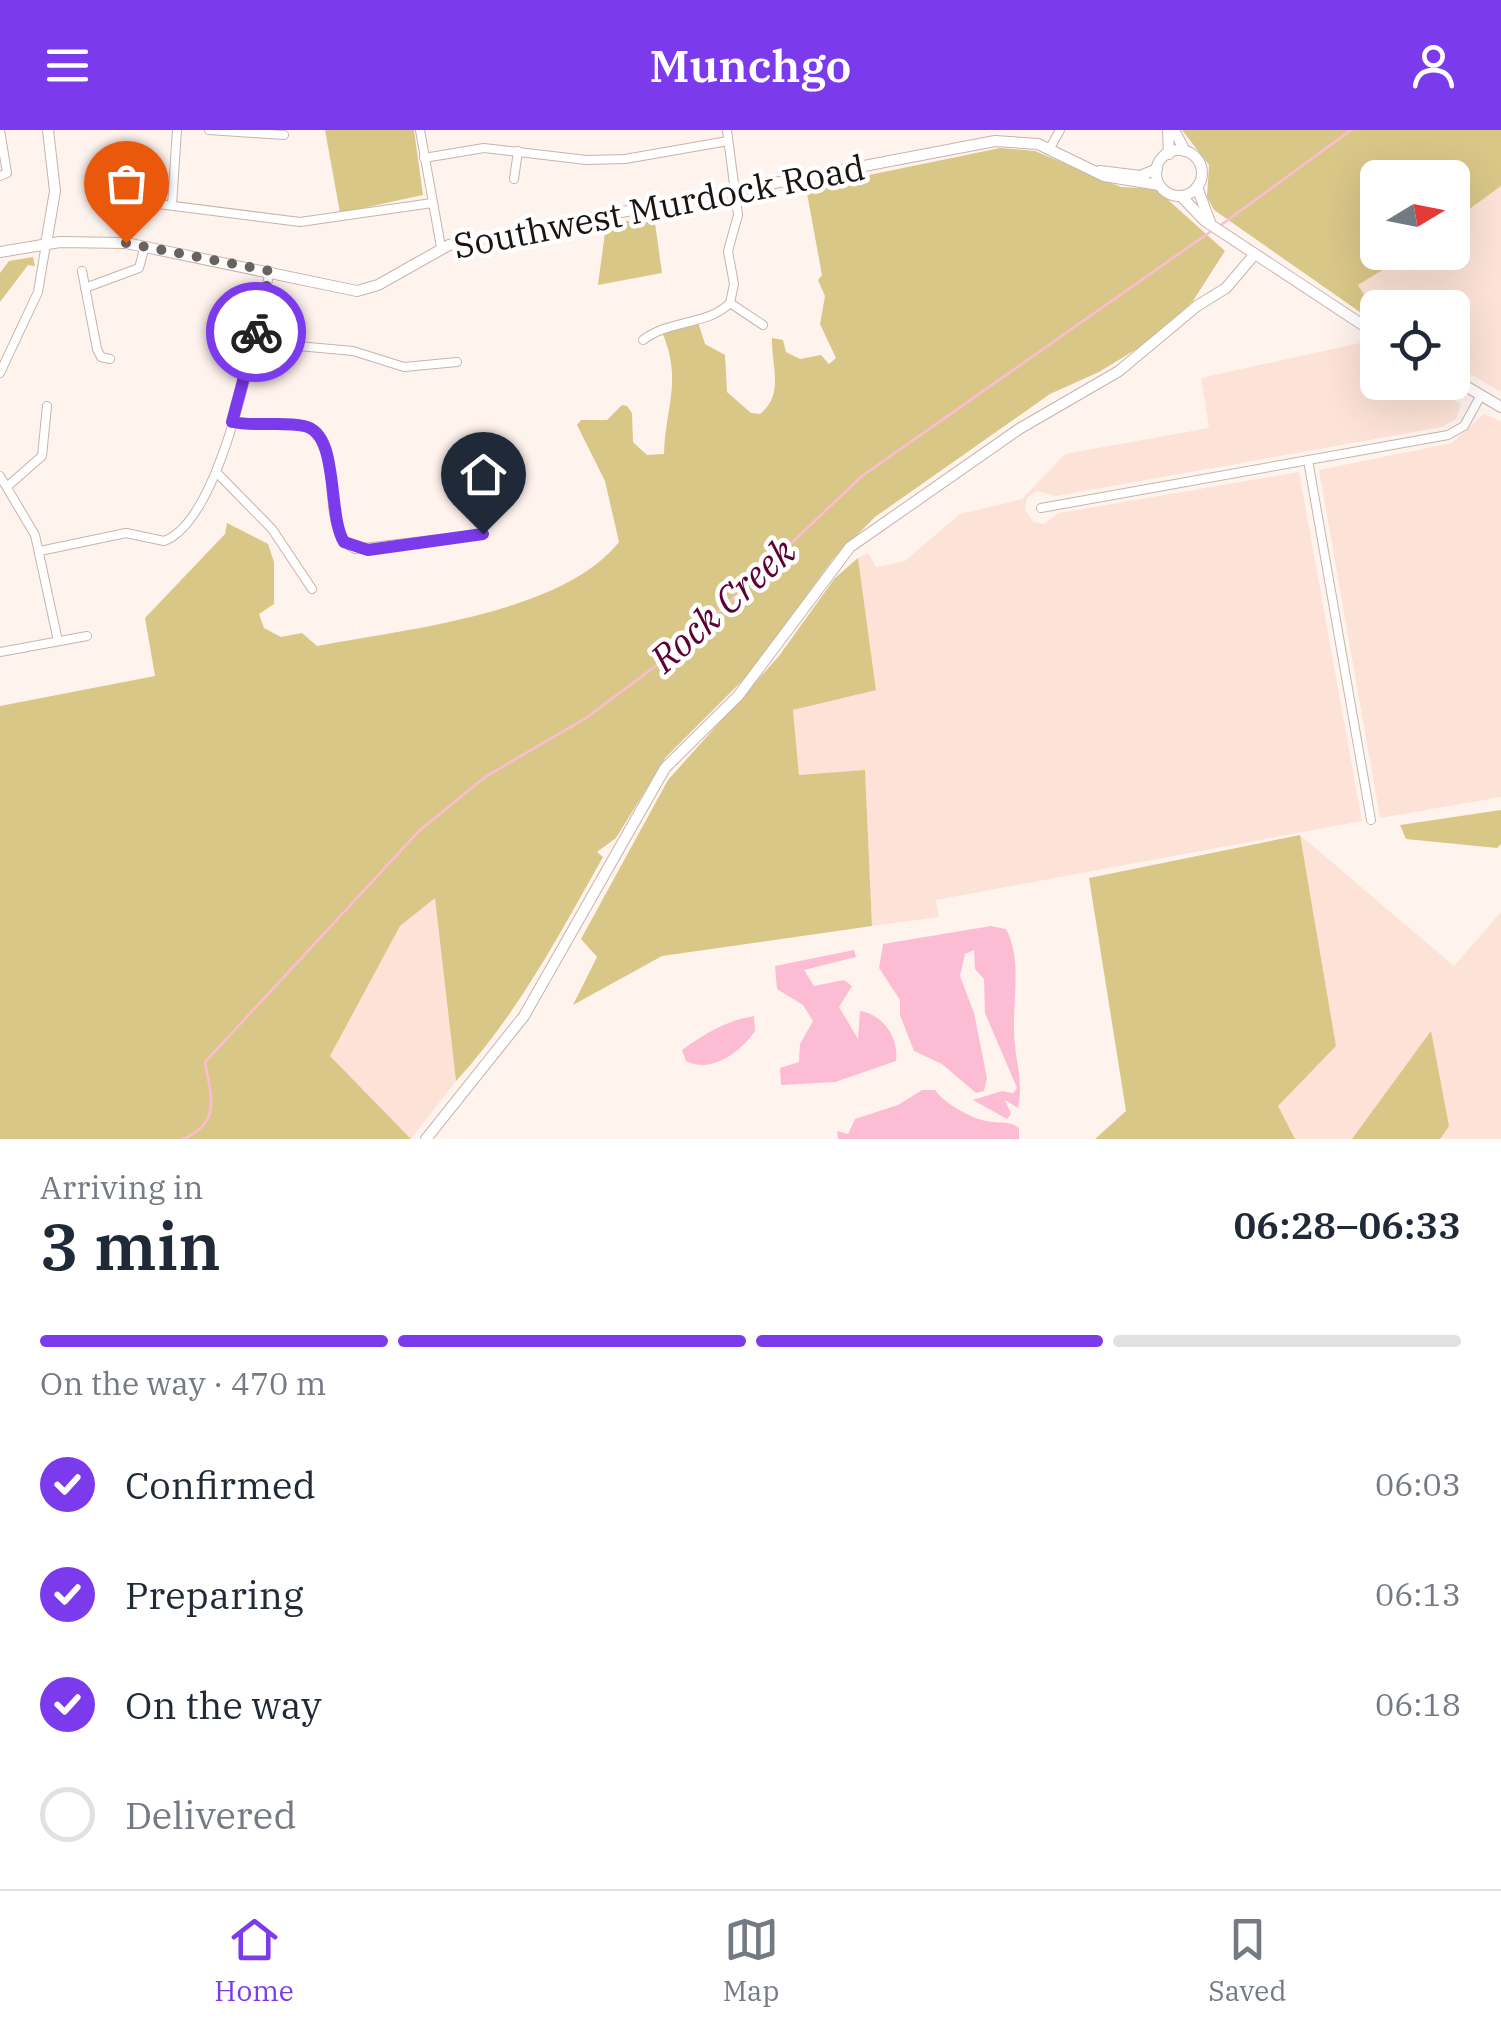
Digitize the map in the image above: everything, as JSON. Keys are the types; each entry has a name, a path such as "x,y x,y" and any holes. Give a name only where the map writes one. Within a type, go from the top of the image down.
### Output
{"main road":[{"path":"46,244 55,191 48,130"},
{"path":"1171,130 1184,151 1198,160 1203,169 1198,200 1210,222"},
{"path":"1171,130 1168,154 1157,169 1158,185 1181,196 1254,255 1360,323"},
{"name":"Southwest Murdock Road","path":"0,252 46,244 145,246 341,290 364,290 441,247 981,142 1021,140 1050,148 1117,180 1158,185"},
{"path":"1168,154 1184,151"},
{"name":"Southwest Murdock Road","path":"1100,171 1140,176 1157,169"},
{"path":"1181,196 1198,188"},
{"path":"426,1139 532,1004 666,768 738,696 850,547 1019,429 1129,364 1196,306 1226,288 1254,255"},
{"path":"1470,389 1501,407"}],"street":[{"path":"0,130 6,173 0,176"},
{"path":"172,205 177,130"},
{"path":"209,130 284,135"},
{"path":"420,130 441,247"},
{"path":"643,340 664,325 710,316 730,303 734,284 728,252 738,215 726,130"},
{"path":"1050,148 1060,130"},
{"path":"424,158 484,148 586,160 625,160 728,141"},
{"path":"514,179 518,152"},
{"path":"111,198 300,222 432,203"},
{"path":"0,373 38,292 46,244"},
{"path":"85,288 139,268 145,246"},
{"path":"82,271 97,349 102,357 110,359"},
{"path":"40,551 134,532 169,540 183,530 217,474 270,271"},
{"path":"730,303 762,325"},
{"path":"253,342 354,352 404,366 457,362"},
{"path":"1042,508 1456,432 1481,395"},
{"path":"8,485 42,456 48,406"},
{"path":"232,422 302,426 318,433 326,448 337,529 344,542 355,549 483,534"},
{"path":"1308,460 1371,820"},
{"path":"217,474 272,529 312,589"},
{"path":"0,476 40,551 58,641"},
{"path":"0,652 87,636"}],"shaded area":[{"path":"325,130 414,130 423,195 340,213"},
{"path":"1182,130 1501,130 1501,186 1470,209 1470,160 1360,160 1360,270 1382,270 1358,285 1360,312 1214,210 1207,197 1209,165"},
{"path":"1000,148 1035,151 1121,187 1156,189 1225,251 1193,301 1148,342 1099,372 1050,394 875,517 833,559 747,676 666,757 616,838 597,852 603,857 536,974 499,1029 456,1081 435,898 400,926 330,1056 411,1139 0,1139 0,706 155,676 145,618 225,534 227,523 268,544 274,562 274,604 259,614 264,628 281,637 302,633 317,646 480,615 560,586 593,566 619,542 605,481 577,425 581,420 607,420 622,405 627,406 632,413 633,442 647,455 664,454 672,380 662,332 698,322 705,344 725,355 727,392 751,413 760,414 768,406 775,388 772,338 783,340 786,352 800,359 821,355 829,364 836,358 820,324 825,296 818,280 822,275 806,188"},
{"path":"1501,186 1501,392 1470,374 1470,290 1361,290 1358,285 1382,270 1470,270 1470,209"},
{"path":"654,216 662,273 598,285 606,225"},
{"path":"33,257 35,266 28,265 0,302 0,273 9,261"},
{"path":"1360,343 1360,400 1454,400 1461,404 1456,419 1442,427 1056,496 1037,491 1027,498 1025,510 1034,522 1044,524 1059,513 1299,472 1362,821 936,900 939,917 872,926 865,771 799,775 793,710 876,689 858,558 868,553 876,567 905,561 960,514 1022,499 1065,454 1209,428 1201,378"},
{"path":"1484,414 1501,421 1501,797 1380,818 1319,470 1452,443"},
{"path":"858,558 876,690 793,710 799,775 865,770 872,926 662,956 573,1005 597,957 581,939 668,780 779,656 835,578"},
{"path":"1501,810 1501,844 1497,848 1406,839 1400,825"},
{"path":"1300,835 1454,966 1501,912 1501,1139 1295,1139 1277,1106 1336,1046"},
{"path":"1300,835 1336,1046 1278,1106 1295,1139 1095,1139 1126,1111 1089,878"},
{"path":"435,897 456,1081 411,1139 329,1056 400,925"},
{"path":"991,926 1006,929 1015,965 1014,1030 1020,1097 1018,1108 1005,1100 1011,1114 1007,1119 973,1100 1002,1091 1013,1093 1017,1088 985,1013 984,979 975,969 974,950 965,954 960,976 974,1013 987,1078 984,1091 976,1093 942,1064 914,1051 900,1015 900,1000 879,968 883,944"},
{"path":"854,950 856,957 804,970 814,986 844,980 852,986 839,1007 858,1039 860,1011 883,1023 895,1044 896,1061 835,1082 781,1085 780,1068 799,1062 800,1044 813,1021 803,1005 777,989 775,966"},
{"path":"754,1016 755,1031 733,1054 705,1065 686,1061 682,1050 699,1038 725,1024"},
{"path":"1431,1031 1449,1126 1440,1139 1352,1139"},
{"path":"922,1090 935,1090 973,1117 1019,1128 1019,1139 838,1139 837,1131 848,1134 855,1119 898,1105"}],"waterway":[{"name":"Rock Creek","path":"1221,225 1351,130"},
{"name":"Rock Creek","path":"183,1139 204,1125 209,1116 211,1097 205,1062 419,831 485,777 586,718 685,644 862,476 1210,232"}],"way so far":[{"path":"126,243 270,271 256,332"}],"route":[{"path":"256,332 232,422 262,427 302,426 318,433 326,448 337,529 344,542 355,549 368,550 483,534"}]}
